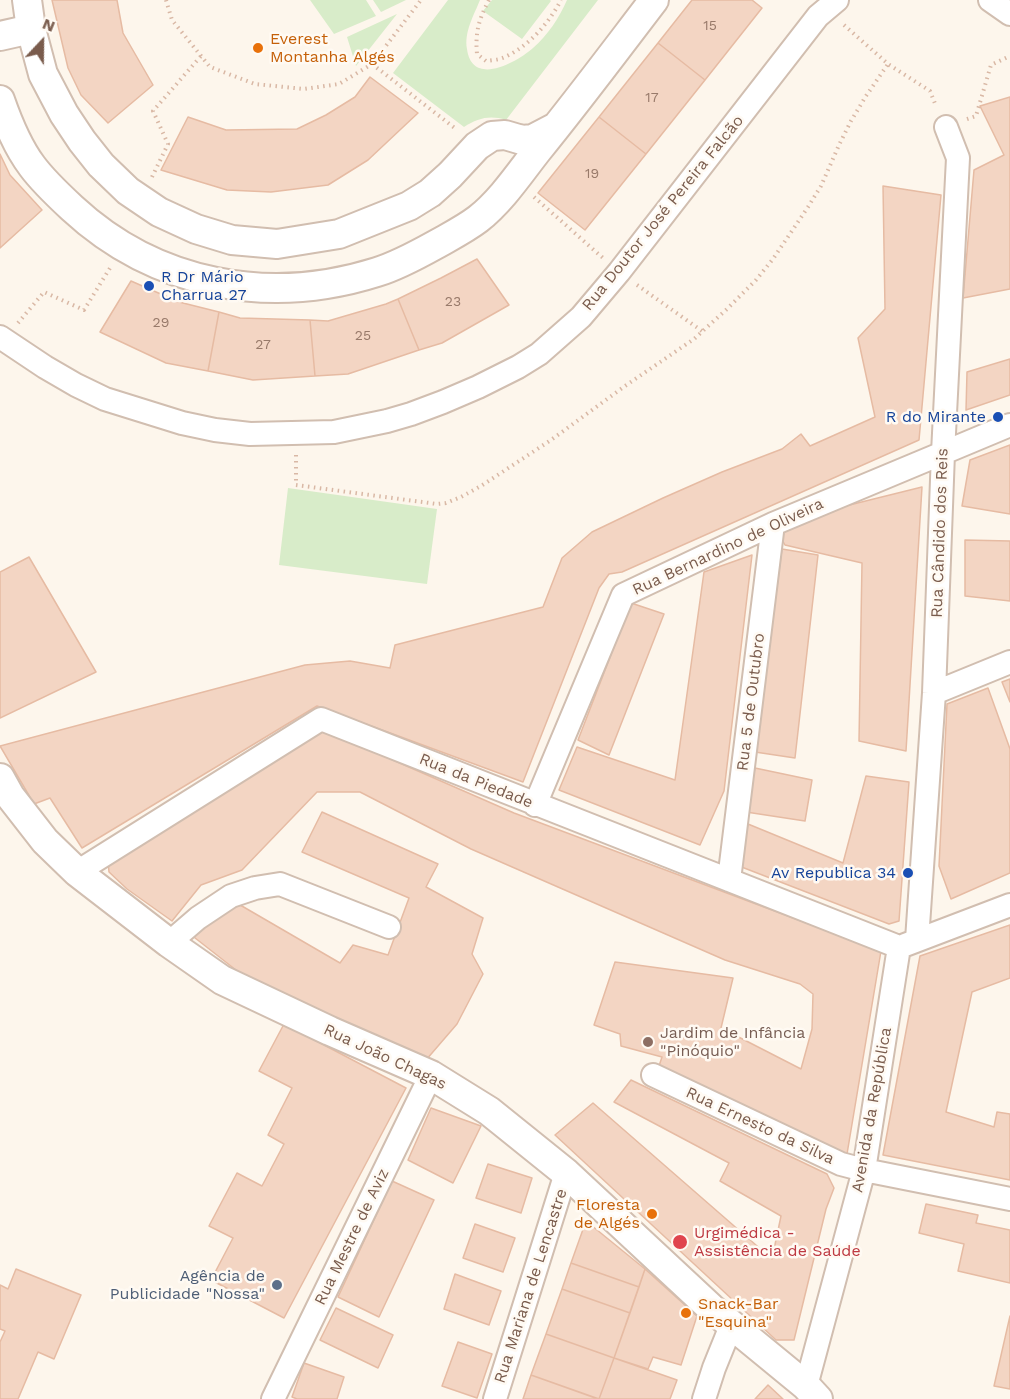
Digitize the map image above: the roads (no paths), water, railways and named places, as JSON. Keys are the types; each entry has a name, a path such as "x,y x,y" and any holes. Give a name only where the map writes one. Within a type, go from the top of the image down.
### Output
{"street":[{"path":"27,0 31,28 43,74 64,114 101,165 128,191 159,212 196,229 232,240 277,244 339,234 409,206 430,193 485,141 505,135 522,140 533,139 558,126"},
{"path":"0,100 10,128 31,165 77,212 101,233 122,247 164,267 209,282 248,288 294,288 341,282 379,272 417,255 478,219 514,180 558,126 654,0"},
{"path":"990,0 1010,14"},
{"name":"Rua Doutor José Pereira Falcão","path":"2,338 45,367 105,399 182,423 214,430 250,434 334,432 364,427 411,414 478,387 518,367 539,354 581,317 818,16 831,4"},
{"path":"0,36 31,28"},
{"name":"Rua Cândido dos Reis","path":"908,944 934,693 958,158 946,127"},
{"path":"485,141 511,157 514,180"},
{"name":"Rua Bernardino de Oliveira","path":"535,805 623,595 773,524 1010,425"},
{"name":"Rua 5 de Outubro","path":"729,880 773,524"},
{"path":"934,693 1010,662"},
{"name":"Rua da Piedade","path":"77,872 321,719 729,880 908,944"},
{"name":"Rua João Chagas","path":"3,795 77,872 169,944 222,980 431,1076 489,1111 566,1173 731,1326 812,1392"},
{"path":"169,944 198,918 231,896 255,888 280,884 389,927"},
{"path":"908,944 1010,905"},
{"name":"Avenida da República","path":"812,1392 864,1170 908,944"},
{"name":"Rua Ernesto da Silva","path":"653,1075 841,1164 1010,1200"},
{"name":"Rua Mestre de Aviz","path":"273,1399 431,1076"},
{"name":"Rua Mariana de Lencastre","path":"495,1399 566,1173"},
{"path":"704,1399 731,1326"}],"place":[{"name":"Everest Montanha Algés","path":"258,48"},
{"name":"R Dr Mário Charrua 27","path":"149,286"},
{"name":"R do Mirante","path":"998,417"},
{"name":"Av Republica 34","path":"908,873"},
{"name":"Jardim de Infância \"Pinóquio\"","path":"648,1042"},
{"name":"Floresta de Algés","path":"652,1214"},
{"name":"Urgimédica - Assistência de Saúde","path":"680,1242"},
{"name":"Agência de Publicidade \"Nossa\"","path":"277,1285"},
{"name":"Snack-Bar \"Esquina\"","path":"686,1313"}]}
